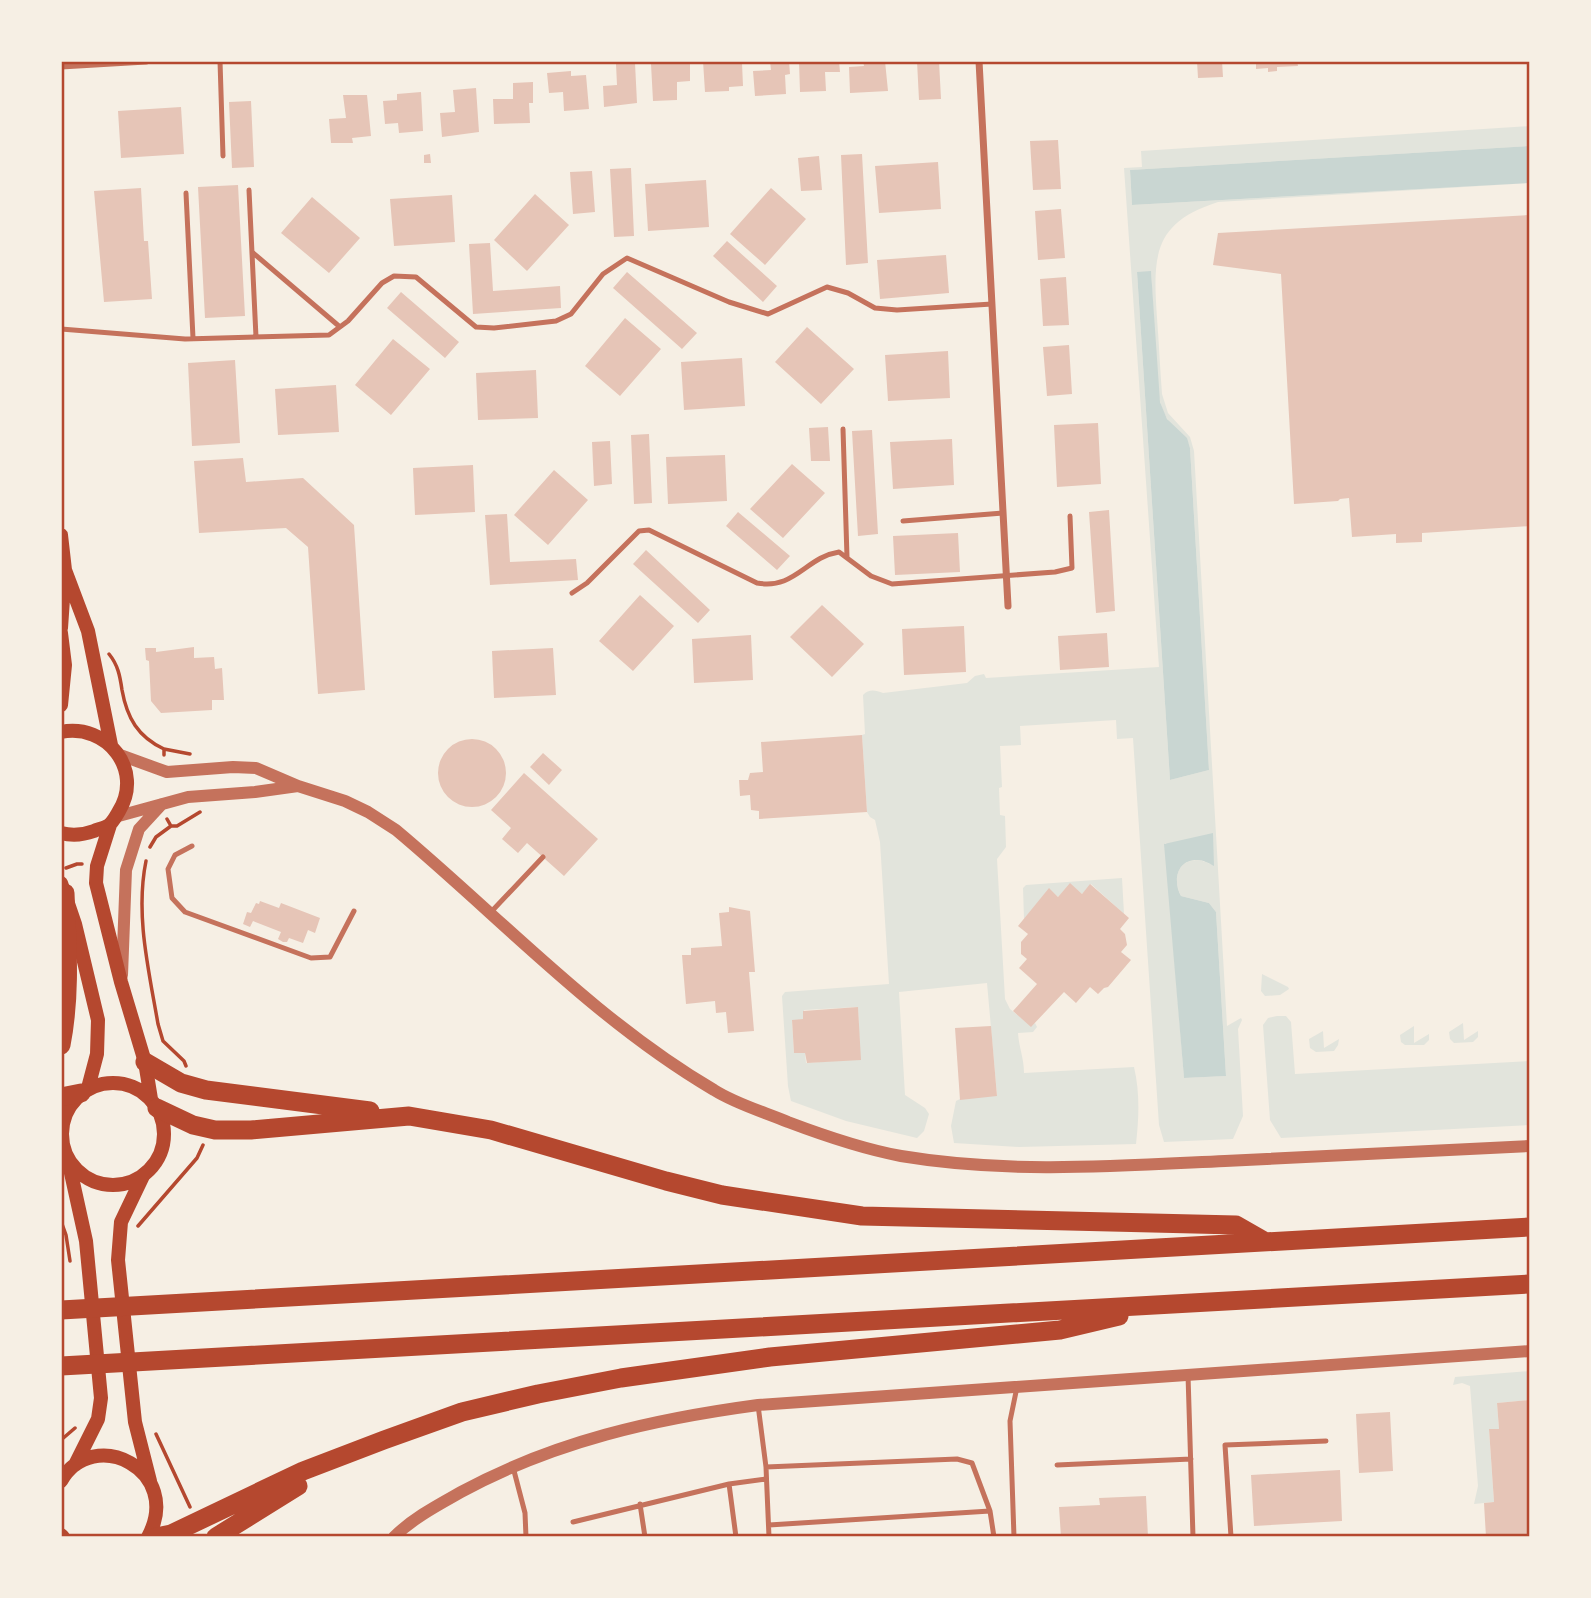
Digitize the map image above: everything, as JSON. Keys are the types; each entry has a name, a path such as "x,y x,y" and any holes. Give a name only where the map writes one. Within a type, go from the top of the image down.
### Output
{"highway":[{"path":"61,1045 68,1009 63,888"},
{"path":"145,1062 191,1087 238,1096 409,1116 491,1130 666,1181 722,1195 788,1206 862,1216 1236,1225 1265,1241"},
{"path":"154,1103 193,1125 215,1130 251,1130 409,1116"},
{"path":"61,1310 1530,1227"},
{"path":"61,1366 1530,1284"},
{"path":"156,1537 171,1534 303,1471 462,1412 538,1394 610,1380 770,1357 1060,1330 1166,1304"},
{"path":"216,1537 341,1458"}],"main road":[{"path":"61,535 65,570 61,628"},
{"path":"65,570 88,632 116,750 127,771 128,787 124,803 112,821 97,866 96,883 154,1103 164,1128 158,1160 143,1176 125,1211 119,1230 119,1272 131,1396 135,1422 156,1495 157,1510 148,1537"},
{"path":"61,633 65,665 65,688 61,705"},
{"path":"61,732 72,730 92,733 116,750"},
{"path":"61,833 88,833 112,821"},
{"path":"61,1480 75,1465 98,1419 101,1398 82,1216 62,1143 62,1124 68,1107 97,1054 98,1020 63,888"},
{"path":"77,1093 104,1083 122,1083 138,1088 154,1103"},
{"path":"68,1160 88,1180 102,1185 123,1184 143,1176"},
{"path":"75,1465 87,1458 116,1457 129,1461 150,1481"}],"street":[{"path":"61,66 146,61"},
{"path":"979,61 1008,606"},
{"path":"116,750 167,772 256,768 345,801 378,818 396,830 625,1031 717,1092 813,1131 856,1145 899,1156 961,1164 1034,1167 1530,1146"},
{"path":"121,982 126,870 139,829 164,810 188,797 299,786"},
{"path":"112,821 164,810"},
{"path":"394,1537 430,1509 513,1467 596,1436 635,1425 693,1414 758,1405 1530,1351"}],"lane":[{"path":"219,61 223,156"},
{"path":"249,190 256,337"},
{"path":"186,193 193,338"},
{"path":"252,252 340,327"},
{"path":"61,329 193,338 329,335 348,321 382,283 394,276 416,277 476,327 494,328 556,321 570,314 603,274 626,258 729,302 768,314 827,287 848,293 875,308 897,310 993,304"},
{"path":"843,429 847,557"},
{"path":"903,521 1003,513"},
{"path":"572,593 587,583 639,531 649,530 757,583 771,585 792,579 827,554 839,552 871,576 892,584 1006,578 1072,568 1070,516"},
{"path":"192,846 175,855 168,869 172,898 185,912 311,958 321,958 330,957 354,911"},
{"path":"491,912 543,857"},
{"path":"1188,1375 1193,1537"},
{"path":"1014,1537 1010,1421 1017,1387"},
{"path":"758,1405 766,1467 769,1537"},
{"path":"1231,1537 1225,1445 1325,1441"},
{"path":"766,1467 957,1459 972,1463 990,1511 994,1537"},
{"path":"1058,1465 1191,1459"},
{"path":"513,1467 525,1513 526,1537"},
{"path":"573,1522 729,1484 766,1479"},
{"path":"729,1484 736,1537"},
{"path":"640,1504 645,1537"},
{"path":"769,1525 990,1511"}],"path":[{"path":"118,668 127,708 138,730 149,743 176,750"},
{"path":"163,757 164,749"},
{"path":"149,849 156,837 171,826 177,826 207,809 214,794"},
{"path":"164,810 171,826"},
{"path":"146,859 142,882 142,916 158,1024 163,1041 184,1061 191,1087"},
{"path":"136,1231 139,1224 197,1158 203,1146 201,1127"},
{"path":"61,1221 71,1261"},
{"path":"153,1424 197,1521"},
{"path":"61,1440 75,1428"}],"shaded area":[{"path":"1530,126 1530,146 1130,170 1132,205 1530,183 1218,202 1180,220 1161,245 1157,260 1156,296 1162,394 1168,413 1190,437 1194,451 1227,1026 1241,1018 1242,1020 1238,1029 1243,1116 1233,1139 1164,1142 1159,1125 1133,738 1117,739 1116,720 1020,726 1021,745 1000,746 1000,815 1005,816 1006,847 997,859 1005,999 1010,1009 1031,1026 1035,1023 1037,1027 1033,1032 1018,1033 1024,1073 1134,1067 1138,1105 1136,1144 1019,1147 954,1143 951,1126 956,1101 997,1095 987,983 899,992 905,1095 925,1108 929,1114 924,1131 917,1138 846,1121 791,1101 782,996 785,992 889,984 880,842 875,820 867,812 862,735 865,734 863,695 872,691 883,693 967,683 975,676 984,674 986,678 1159,667 1124,168 1142,167 1141,151","holes":["1137,272 1151,272 1158,393 1164,413 1186,439 1190,448 1209,770 1170,780","1165,843 1213,865 1203,861 1189,861 1180,868 1177,884 1181,896 1209,903 1216,912 1226,1076 1184,1078","858,1007 860,1059 806,1063 805,1053 794,1053 792,1021 804,1019 804,1010"]},
{"path":"1530,146 1530,183 1132,205 1130,170"},
{"path":"1151,271 1160,402 1167,419 1187,438 1190,448 1209,770 1170,780 1137,272"},
{"path":"1213,833 1214,866 1199,860 1190,861 1178,873 1177,884 1181,896 1209,903 1216,912 1226,1076 1184,1078 1164,844"},
{"path":"1122,878 1124,914 1091,884 1082,894 1070,884 1058,897 1049,889 1024,919 1023,888 1026,885"},
{"path":"1262,974 1289,989 1280,995 1265,996 1261,991"},
{"path":"1286,1016 1291,1022 1295,1074 1530,1061 1530,1125 1281,1138 1270,1120 1263,1025 1268,1018"},
{"path":"1463,1023 1464,1040 1478,1031 1478,1037 1473,1042 1454,1043 1449,1032"},
{"path":"1414,1026 1414,1043 1429,1034 1429,1040 1424,1045 1405,1045 1401,1042 1400,1035"},
{"path":"1323,1031 1324,1048 1339,1039 1334,1051 1316,1052 1310,1048 1309,1039"},
{"path":"1530,1371 1530,1400 1497,1403 1499,1429 1489,1430 1494,1502 1474,1504 1478,1486 1470,1386 1462,1383 1453,1385 1455,1377"}],"building":[{"path":"660,61 690,61 690,81 677,82 677,100 653,101 651,64 660,64"},
{"path":"703,61 742,63 743,86 729,87 729,91 705,92"},
{"path":"770,61 789,61 790,74 785,75 786,94 755,96 753,71 771,70"},
{"path":"799,61 839,61 840,72 825,72 826,91 800,92"},
{"path":"863,61 885,61 888,91 850,93 849,67 864,66"},
{"path":"917,61 939,61 941,99 919,100"},
{"path":"1197,61 1222,61 1223,77 1198,78"},
{"path":"1256,61 1297,61 1298,66 1277,67 1277,71 1268,72 1268,68 1256,69"},
{"path":"635,63 637,103 604,107 603,86 617,85 616,64"},
{"path":"571,71 571,76 586,75 589,109 564,111 563,92 549,93 547,73"},
{"path":"533,82 533,103 529,103 530,123 494,124 493,99 513,99 513,83"},
{"path":"476,88 479,132 442,137 440,113 455,112 453,90"},
{"path":"421,92 423,131 399,133 398,123 385,124 383,101 397,100 397,94"},
{"path":"343,95 367,95 371,136 352,138 353,143 331,143 329,119 346,118"},
{"path":"251,101 254,167 232,168 229,102"},
{"path":"181,107 184,154 121,158 118,111"},
{"path":"1058,140 1061,189 1033,190 1030,141"},
{"path":"430,154 431,163 424,163 424,155"},
{"path":"862,154 868,263 846,265 841,155"},
{"path":"819,156 822,190 801,191 798,158"},
{"path":"938,162 941,209 879,213 875,166"},
{"path":"631,168 634,236 614,237 610,169"},
{"path":"592,171 595,212 573,214 570,172"},
{"path":"706,180 709,227 648,231 645,184"},
{"path":"238,185 245,316 205,318 198,187"},
{"path":"141,188 144,241 148,241 152,299 104,302 94,191"},
{"path":"771,188 806,219 765,265 730,234"},
{"path":"535,194 569,225 527,271 494,240"},
{"path":"452,195 455,242 394,246 390,199"},
{"path":"312,197 360,238 329,273 281,233"},
{"path":"1061,209 1065,258 1038,260 1035,211"},
{"path":"1530,215 1530,526 1422,533 1422,542 1396,543 1396,534 1352,537 1349,498 1294,504 1281,274 1213,265 1218,233"},
{"path":"727,241 777,286 763,302 713,256"},
{"path":"490,243 493,291 560,286 561,308 473,314 469,244"},
{"path":"946,255 949,293 880,299 877,260"},
{"path":"627,272 697,333 682,349 613,288"},
{"path":"1066,277 1069,325 1043,326 1040,279"},
{"path":"401,292 459,342 445,358 387,308"},
{"path":"625,318 661,349 620,396 585,366"},
{"path":"807,327 854,369 821,404 775,362"},
{"path":"393,339 430,369 391,415 355,385"},
{"path":"1069,345 1072,394 1047,396 1043,347"},
{"path":"948,351 950,398 888,401 885,355"},
{"path":"742,358 745,406 684,410 681,362"},
{"path":"235,360 240,443 192,446 188,363"},
{"path":"536,370 538,418 478,420 476,373"},
{"path":"336,385 339,432 278,435 275,389"},
{"path":"1098,423 1101,484 1057,487 1054,425"},
{"path":"828,427 830,461 811,461 809,428"},
{"path":"872,430 878,534 858,536 852,431"},
{"path":"649,434 652,503 634,504 631,435"},
{"path":"952,439 954,485 893,489 890,442"},
{"path":"610,441 612,484 594,486 592,442"},
{"path":"725,455 727,501 668,504 666,457"},
{"path":"243,458 246,482 303,478 354,525 365,690 318,694 308,547 286,528 199,533 194,461"},
{"path":"792,464 825,493 783,538 750,509"},
{"path":"473,465 475,512 415,515 413,468"},
{"path":"554,470 588,500 548,545 514,515"},
{"path":"1109,510 1115,611 1096,613 1089,512"},
{"path":"738,512 790,556 777,570 726,526"},
{"path":"507,514 510,562 576,559 578,580 490,585 485,515"},
{"path":"958,533 960,572 895,575 893,536"},
{"path":"646,550 710,610 698,623 633,564"},
{"path":"640,595 674,626 633,671 599,641"},
{"path":"822,605 864,644 832,677 790,637"},
{"path":"964,626 966,672 904,675 902,629"},
{"path":"1107,633 1109,667 1060,670 1058,636"},
{"path":"751,635 753,680 694,683 692,639"},
{"path":"194,647 194,658 214,657 215,669 222,668 224,700 212,700 212,710 161,713 151,701 149,661 146,660 145,648 156,648 156,652"},
{"path":"553,648 556,695 494,698 492,651"},
{"path":"862,735 867,812 759,819 759,811 751,810 750,795 740,796 739,780 748,780 750,773 763,772 761,742"},
{"path":"472,739 485,742 496,749 503,760 506,773 503,786 496,797 485,804 472,807 459,804 448,797 441,786 438,773 441,760 448,749 459,742"},
{"path":"543,753 562,770 549,785 530,767"},
{"path":"524,773 598,839 564,876 527,843 518,853 502,839 511,828 491,810"},
{"path":"1070,883 1082,894 1090,884 1129,918 1120,929 1125,934 1127,945 1121,952 1131,960 1108,987 1098,994 1090,987 1076,1003 1064,992 1031,1027 1013,1011 1037,984 1019,968 1027,959 1021,954 1021,942 1028,934 1018,926 1049,888 1058,897"},
{"path":"260,901 279,908 281,903 320,918 315,933 308,930 303,943 289,938 287,942 283,942 278,939 281,932 253,921 250,927 243,924 247,912 251,913"},
{"path":"729,907 750,911 755,972 749,972 754,1031 728,1033 726,1012 716,1013 715,1001 686,1004 682,955 691,955 691,948 722,946 719,913 729,912"},
{"path":"858,1007 861,1060 807,1063 805,1053 794,1053 792,1020 803,1019 803,1011"},
{"path":"991,1026 997,1096 960,1100 955,1028"},
{"path":"1530,1400 1530,1537 1486,1537 1484,1503 1494,1502 1489,1429 1499,1429 1497,1403"},
{"path":"1390,1412 1393,1471 1359,1473 1356,1414"},
{"path":"1340,1470 1342,1521 1254,1526 1251,1475"},
{"path":"1146,1496 1148,1537 1061,1537 1059,1507 1100,1505 1099,1498"}]}
